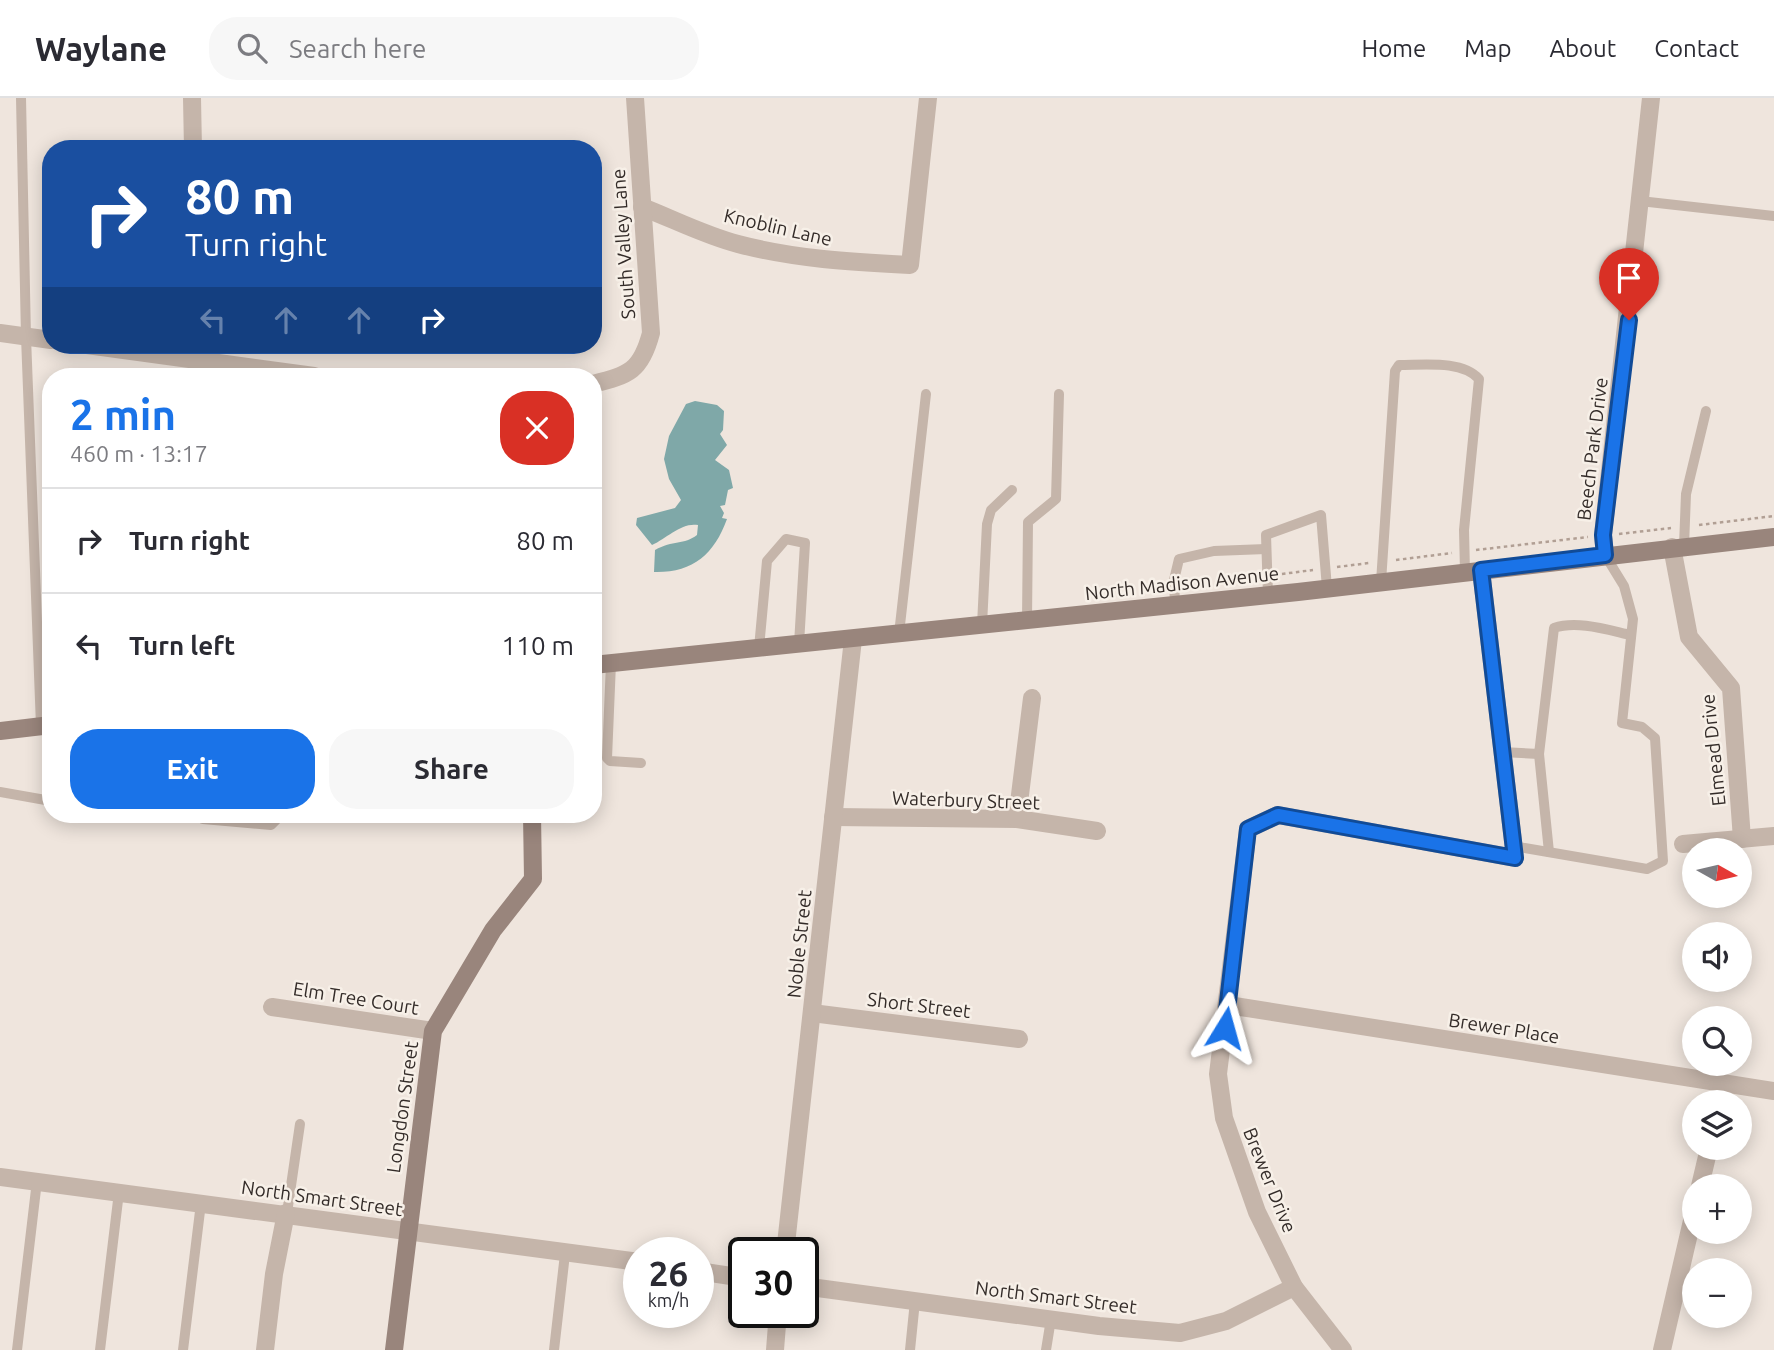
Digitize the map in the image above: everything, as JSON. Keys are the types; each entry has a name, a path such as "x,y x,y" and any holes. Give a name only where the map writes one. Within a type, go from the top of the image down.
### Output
{"main road":[{"name":"North Madison Avenue","path":"602,664 1268,595 1774,537"},
{"path":"0,731 42,726"},
{"name":"Longdon Street","path":"394,1350 433,1031 494,930 533,879 532,823"}],"street":[{"path":"192,98 193,140"},
{"name":"South Valley Lane","path":"602,382 623,377 639,363 651,333 635,98"},
{"name":"Knoblin Lane","path":"642,207 735,243 779,253 824,261 909,265 928,98"},
{"name":"Beech Park Drive","path":"1605,555 1603,535 1651,98"},
{"path":"0,334 42,339"},
{"path":"154,354 256,368"},
{"name":"Elmead Drive","path":"1678,546 1689,637 1731,688 1742,838"},
{"path":"1473,571 1502,752 1513,846"},
{"name":"Noble Street","path":"787,1237 853,639"},
{"path":"1017,819 1032,698"},
{"name":"Brewer Drive","path":"1343,1350 1294,1287 1257,1212 1224,1118 1218,1074 1248,829 1278,815 1515,858 1513,846"},
{"name":"Waterbury Street","path":"833,817 1017,819 1097,831"},
{"path":"1752,838 1774,836"},
{"name":"Brewer Place","path":"1228,1005 1774,1091"},
{"name":"Elm Tree Court","path":"272,1007 433,1031"},
{"name":"Short Street","path":"813,1013 1019,1040"},
{"path":"1723,1090 1724,1084"},
{"name":"North Smart Street","path":"0,1177 286,1213 623,1260"},
{"path":"265,1350 274,1274 286,1213"},
{"path":"1662,1350 1687,1244"},
{"name":"North Smart Street","path":"819,1288 1180,1333 1226,1321 1294,1287"},
{"path":"775,1350 777,1328"}],"lane":[{"path":"21,98 26,337 42,648"},
{"path":"1640,201 1774,216"},
{"path":"1381,582 1390,425 1395,371 1399,365 1458,368 1472,371 1479,380 1464,530 1473,571"},
{"path":"899,634 926,394"},
{"path":"1027,620 1028,522 1056,499 1059,394"},
{"path":"1678,546 1688,483 1706,411"},
{"path":"982,625 991,510 1012,491"},
{"path":"1268,595 1266,535 1321,515 1327,588"},
{"path":"759,648 767,561 786,539 805,543 799,644"},
{"path":"1175,605 1174,580 1179,559 1214,551 1266,549"},
{"path":"1513,846 1647,869 1663,861 1655,738 1642,727 1622,723 1633,620 1624,586 1605,555"},
{"path":"1549,852 1539,754 1554,628 1562,625 1587,626 1631,635"},
{"path":"602,664 607,758 610,761 641,763"},
{"path":"1502,752 1539,754"},
{"path":"0,792 42,799"},
{"path":"248,823 273,823"},
{"path":"286,1213 300,1125"},
{"path":"17,1350 37,1181"},
{"path":"100,1350 119,1192"},
{"path":"183,1350 201,1203"},
{"path":"554,1350 565,1254"},
{"path":"910,1350 915,1301"},
{"path":"1046,1350 1051,1319"}],"path":[{"path":"1510,547 1592,537"}],"water":[{"path":"695,401 717,405 724,411 723,430 720,434 727,445 715,460 729,470 733,488 728,490 725,505 720,506 724,513 722,518 727,519 715,543 700,559 680,569 654,572 655,550 697,535 698,525 686,526 652,545 636,525 637,518 675,508 681,500 669,479 664,459 669,436 686,404"}],"route":[{"path":"1225,1028 1248,829 1278,815 1515,858 1481,570 1605,555 1603,535 1629,320"}]}
